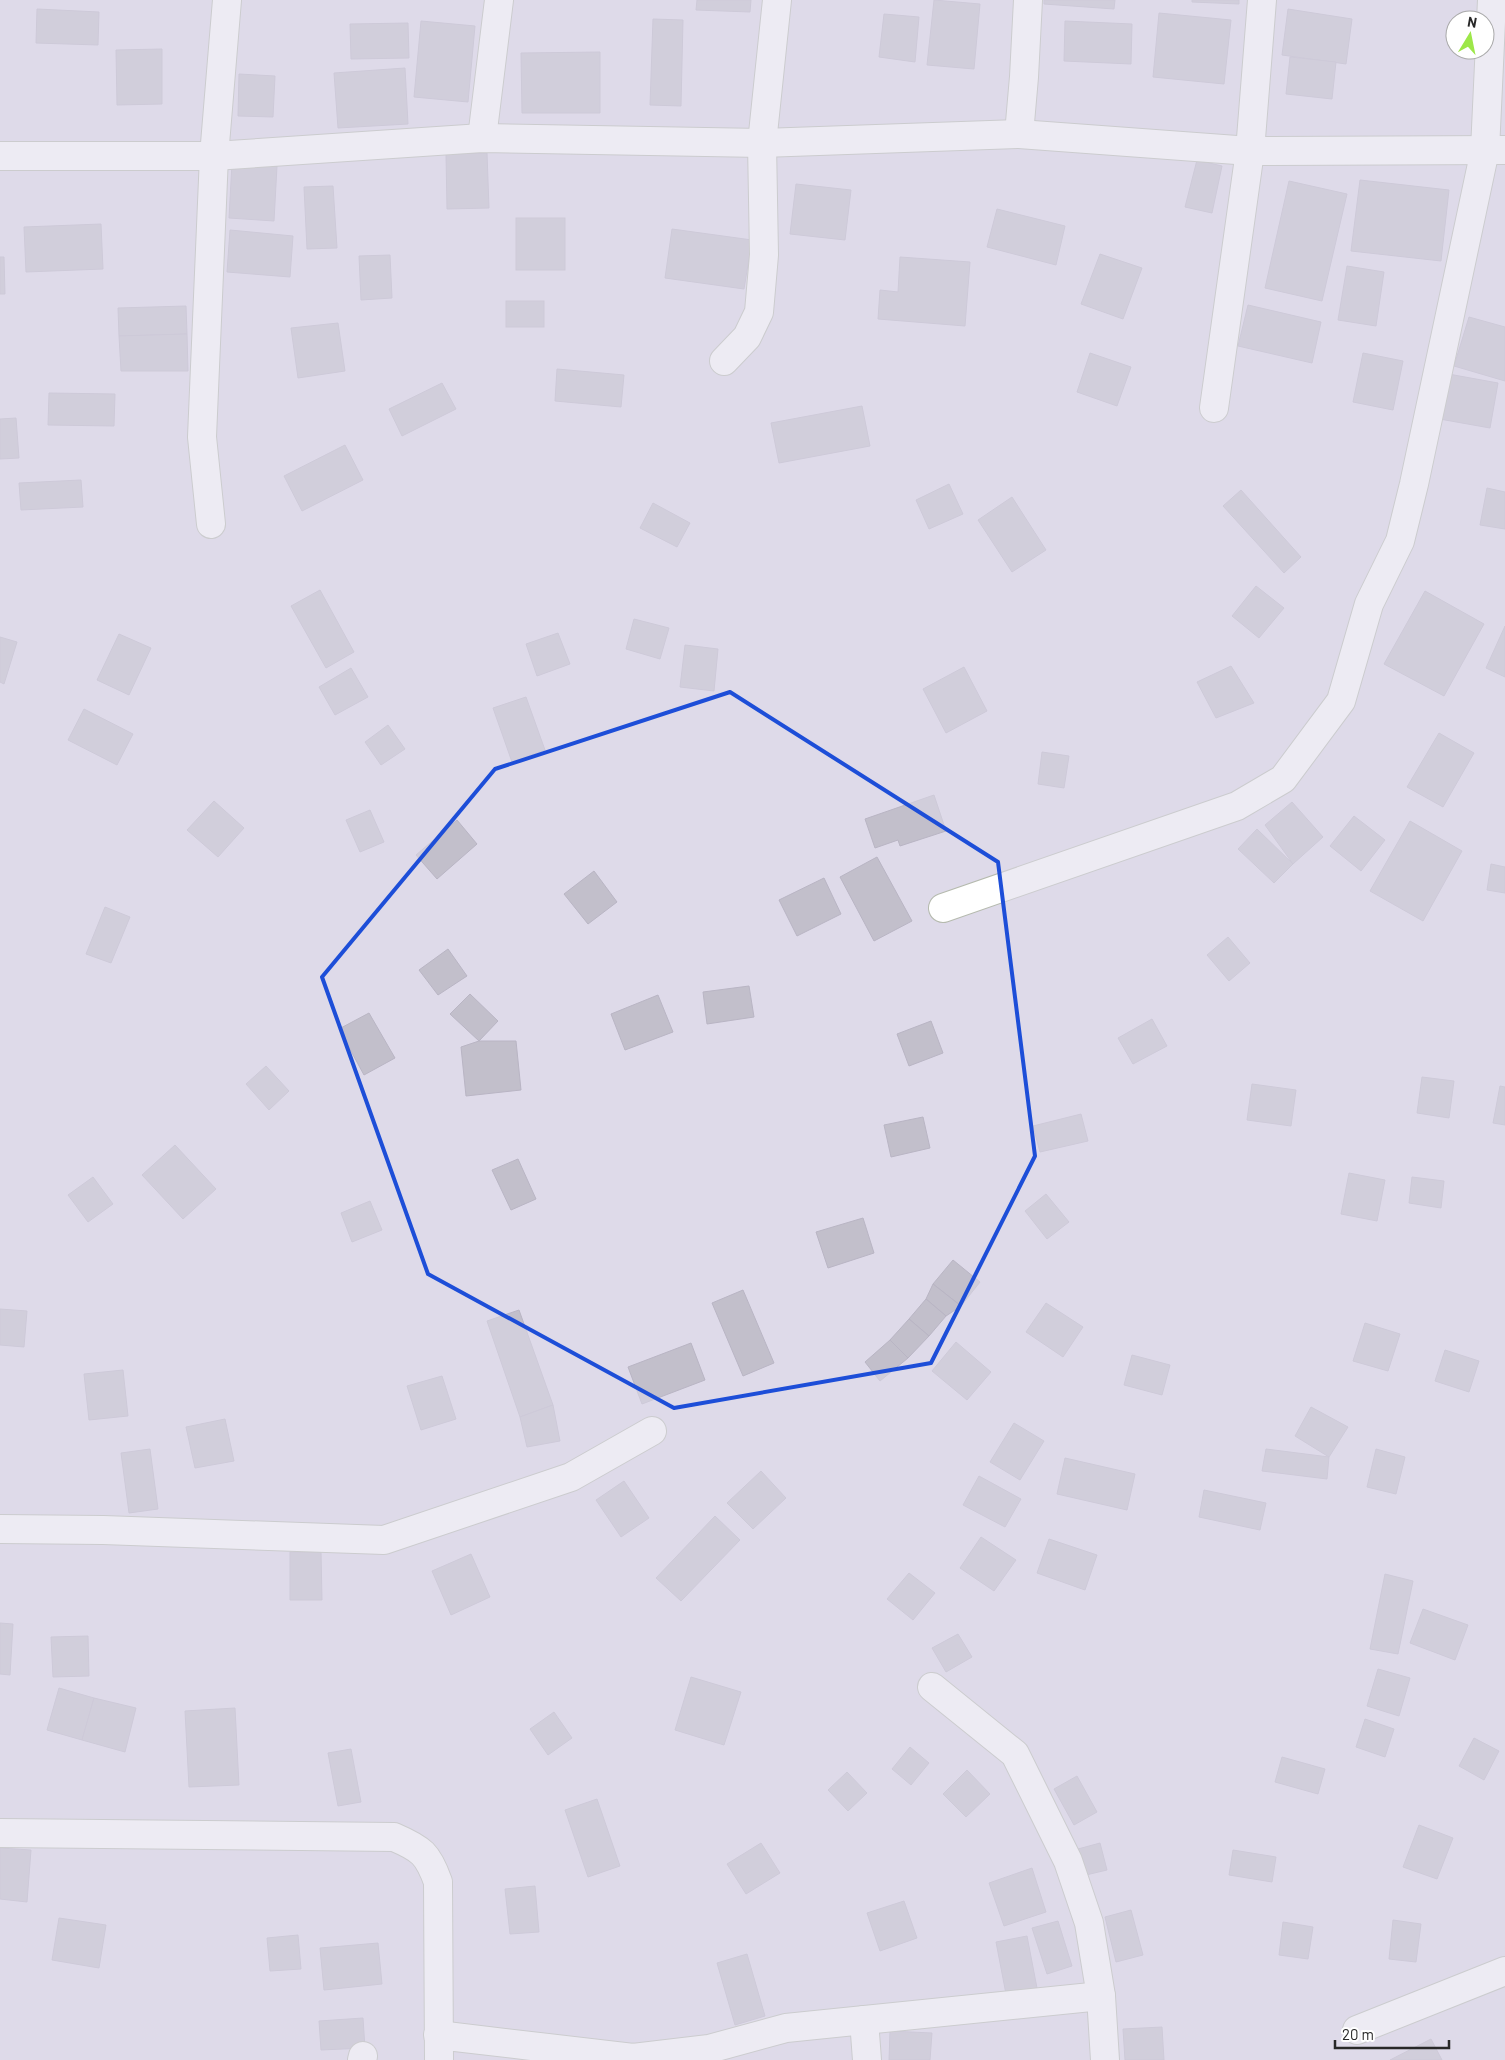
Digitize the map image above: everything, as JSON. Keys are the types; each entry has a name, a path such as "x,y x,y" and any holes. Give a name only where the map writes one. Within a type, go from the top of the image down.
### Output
{"street":[{"path":"211,524 202,437 214,156 227,0"},
{"path":"482,138 499,0"},
{"path":"724,361 747,337 759,312 764,255 762,143 777,0"},
{"path":"1019,134 1028,0"},
{"path":"1214,408 1250,151 1262,0"},
{"path":"944,908 1237,806 1283,779 1341,701 1369,604 1400,541 1495,150 1492,0"},
{"path":"0,156 214,156 482,138 762,143 1019,134 1250,151 1495,150"},
{"path":"0,1529 103,1530 384,1540 571,1477 652,1430"},
{"path":"932,1687 1015,1754 1071,1870 1089,1923 1102,1996 1104,2060"},
{"path":"0,1833 394,1837 415,1846 431,1861 438,1882 439,2047 633,2058 708,2049 786,2028 1102,1996"},
{"path":"1357,2030 1505,1971"},
{"path":"864,2020 867,2060"}],"highlighted area":[{"path":"730,692 998,862 1035,1156 931,1363 674,1408 428,1274 322,977 495,769"}],"building":[{"path":"697,0 751,0 750,12 696,10"},
{"path":"934,0 980,4 974,69 927,65"},
{"path":"1044,0 1115,0 1114,9 1044,4"},
{"path":"1192,0 1239,0 1239,4 1192,2"},
{"path":"37,9 99,12 98,45 36,43"},
{"path":"1288,9 1352,19 1346,64 1282,55"},
{"path":"1159,13 1231,20 1224,84 1153,77"},
{"path":"884,14 919,17 915,62 879,57"},
{"path":"653,19 683,20 681,106 650,105"},
{"path":"421,21 475,26 468,102 414,97"},
{"path":"1065,21 1132,24 1131,64 1064,61"},
{"path":"408,23 409,58 351,59 350,24"},
{"path":"162,49 162,104 117,105 116,50"},
{"path":"600,52 600,113 522,113 521,53"},
{"path":"1290,57 1336,62 1332,99 1286,94"},
{"path":"405,68 408,124 338,128 334,73"},
{"path":"239,74 275,76 273,117 238,116"},
{"path":"487,153 489,208 447,209 446,154"},
{"path":"1197,160 1222,166 1212,213 1185,207"},
{"path":"232,163 277,166 274,221 229,218"},
{"path":"1360,180 1449,190 1441,261 1351,251"},
{"path":"1289,181 1347,194 1322,301 1265,288"},
{"path":"796,184 851,190 845,240 790,234"},
{"path":"333,186 337,248 307,249 304,187"},
{"path":"997,209 1065,226 1056,265 987,247"},
{"path":"516,218 565,218 565,270 516,270"},
{"path":"101,224 103,269 26,272 24,227"},
{"path":"672,229 752,240 744,289 665,278"},
{"path":"230,230 293,236 290,277 227,272"},
{"path":"1100,254 1142,268 1123,319 1081,304"},
{"path":"390,255 392,298 361,300 359,256"},
{"path":"0,257 4,257 5,294 0,294"},
{"path":"900,257 970,262 965,326 878,319 880,290 898,292"},
{"path":"1347,266 1384,272 1376,326 1338,320"},
{"path":"506,301 544,301 544,327 506,327"},
{"path":"1248,305 1321,322 1312,363 1238,346"},
{"path":"186,306 187,334 119,336 118,308"},
{"path":"1469,317 1505,327 1505,381 1454,366"},
{"path":"338,323 345,371 298,378 291,328"},
{"path":"187,334 188,371 121,371 119,336"},
{"path":"1090,353 1131,367 1117,406 1077,392"},
{"path":"1363,353 1403,361 1393,410 1353,402"},
{"path":"557,369 624,375 621,407 555,401"},
{"path":"1443,373 1498,383 1490,428 1434,418"},
{"path":"442,383 456,409 402,436 389,409"},
{"path":"49,393 115,394 114,426 48,425"},
{"path":"862,406 870,446 779,463 771,423"},
{"path":"16,418 19,458 0,459 0,419"},
{"path":"345,445 363,480 302,511 284,476"},
{"path":"81,480 83,507 21,510 19,483"},
{"path":"949,484 963,514 929,529 916,500"},
{"path":"1487,488 1505,492 1505,529 1480,525"},
{"path":"1241,490 1301,557 1284,573 1223,506"},
{"path":"1012,497 1046,550 1012,572 978,520"},
{"path":"653,503 690,523 677,547 640,528"},
{"path":"1256,586 1284,608 1259,638 1232,616"},
{"path":"320,590 354,652 326,668 291,606"},
{"path":"1425,591 1484,624 1444,696 1384,664"},
{"path":"634,619 669,628 660,659 626,649"},
{"path":"1505,626 1505,677 1486,668"},
{"path":"558,633 570,664 537,676 526,644"},
{"path":"119,634 151,648 129,695 97,680"},
{"path":"0,637 17,642 4,684 0,682"},
{"path":"685,645 718,649 714,691 680,687"},
{"path":"1231,666 1254,703 1216,718 1197,682"},
{"path":"964,667 987,711 946,733 923,689"},
{"path":"351,668 368,697 335,715 319,687"},
{"path":"526,697 545,750 512,762 493,708"},
{"path":"84,709 133,734 117,765 68,740"},
{"path":"388,725 405,749 381,765 365,742"},
{"path":"1439,733 1474,753 1443,807 1407,787"},
{"path":"1042,752 1069,756 1064,788 1038,784"},
{"path":"934,795 946,831 900,846 898,840 875,848 865,819"},
{"path":"214,801 244,828 218,857 187,830"},
{"path":"1292,802 1323,837 1293,864 1265,825"},
{"path":"370,810 384,842 360,852 346,820"},
{"path":"1354,816 1385,840 1361,871 1330,846"},
{"path":"457,820 477,844 437,879 416,855"},
{"path":"1410,821 1462,851 1423,921 1370,891"},
{"path":"1257,829 1293,864 1274,883 1238,849"},
{"path":"877,857 912,921 874,941 840,877"},
{"path":"1491,864 1505,867 1505,893 1487,890"},
{"path":"594,871 617,902 588,924 564,894"},
{"path":"824,878 841,914 797,936 779,900"},
{"path":"105,907 130,917 111,963 86,954"},
{"path":"1228,937 1250,963 1229,981 1207,955"},
{"path":"448,949 467,976 438,995 419,970"},
{"path":"749,986 754,1017 707,1024 703,992"},
{"path":"470,994 498,1021 479,1041 450,1014"},
{"path":"658,995 673,1032 625,1050 611,1014"},
{"path":"369,1013 395,1058 364,1075 339,1029"},
{"path":"1152,1019 1167,1046 1133,1064 1118,1038"},
{"path":"931,1021 943,1053 909,1066 897,1034"},
{"path":"479,1041 516,1041 521,1090 466,1096 461,1047"},
{"path":"266,1066 289,1091 269,1110 246,1084"},
{"path":"1422,1077 1454,1081 1449,1118 1417,1113"},
{"path":"1252,1084 1296,1090 1291,1126 1247,1120"},
{"path":"1500,1086 1505,1087 1505,1125 1493,1123"},
{"path":"1081,1114 1088,1141 1040,1152 1033,1126"},
{"path":"923,1117 930,1148 891,1157 884,1125"},
{"path":"175,1145 216,1189 183,1219 142,1175"},
{"path":"518,1159 536,1199 511,1210 492,1170"},
{"path":"1349,1173 1385,1180 1377,1221 1341,1214"},
{"path":"93,1177 113,1204 88,1222 68,1195"},
{"path":"1412,1177 1444,1181 1441,1208 1409,1203"},
{"path":"1046,1194 1069,1222 1047,1239 1025,1211"},
{"path":"370,1201 382,1230 352,1242 341,1213"},
{"path":"863,1218 874,1253 828,1268 816,1232"},
{"path":"953,1260 980,1282 961,1306 933,1284"},
{"path":"933,1284 961,1306 946,1316 926,1299"},
{"path":"743,1290 774,1363 743,1376 712,1303"},
{"path":"926,1299 946,1316 929,1336 909,1319"},
{"path":"1046,1303 1083,1327 1063,1357 1026,1332"},
{"path":"0,1309 27,1311 24,1347 0,1345"},
{"path":"519,1310 553,1405 520,1417 487,1321"},
{"path":"909,1319 929,1336 908,1358 890,1340"},
{"path":"1365,1323 1400,1334 1388,1371 1353,1361"},
{"path":"890,1340 908,1358 880,1381 865,1362"},
{"path":"956,1342 991,1372 967,1400 932,1371"},
{"path":"691,1343 705,1380 642,1404 628,1367"},
{"path":"1445,1350 1479,1361 1469,1392 1435,1381"},
{"path":"1132,1355 1170,1365 1162,1395 1124,1385"},
{"path":"123,1370 128,1416 89,1420 84,1374"},
{"path":"442,1376 456,1419 421,1430 407,1386"},
{"path":"553,1405 560,1441 527,1447 520,1417"},
{"path":"1311,1407 1348,1427 1329,1457 1295,1436"},
{"path":"225,1419 234,1461 195,1468 186,1427"},
{"path":"1014,1423 1044,1441 1020,1480 990,1462"},
{"path":"150,1449 158,1509 129,1513 121,1453"},
{"path":"1266,1449 1329,1457 1327,1479 1262,1471"},
{"path":"1376,1449 1405,1457 1396,1494 1367,1487"},
{"path":"1065,1458 1135,1474 1127,1510 1057,1494"},
{"path":"761,1471 786,1498 753,1529 727,1503"},
{"path":"979,1476 1021,1499 1005,1527 963,1505"},
{"path":"624,1481 649,1518 621,1537 596,1500"},
{"path":"1204,1490 1266,1503 1260,1530 1199,1517"},
{"path":"715,1516 740,1540 681,1601 656,1578"},
{"path":"981,1537 1016,1560 994,1591 960,1568"},
{"path":"1049,1539 1097,1555 1085,1590 1037,1573"},
{"path":"290,1552 321,1552 322,1600 290,1600"},
{"path":"471,1554 490,1597 451,1615 432,1571"},
{"path":"909,1573 935,1593 913,1620 887,1599"},
{"path":"1385,1574 1413,1581 1398,1654 1370,1649"},
{"path":"1423,1609 1468,1625 1455,1660 1410,1643"},
{"path":"0,1623 13,1624 10,1675 0,1674"},
{"path":"958,1634 972,1657 946,1672 932,1648"},
{"path":"88,1636 89,1676 53,1677 51,1637"},
{"path":"1378,1669 1410,1678 1399,1716 1367,1706"},
{"path":"691,1677 741,1692 724,1745 675,1730"},
{"path":"59,1688 94,1698 82,1740 47,1730"},
{"path":"94,1698 136,1708 125,1752 82,1740"},
{"path":"235,1708 239,1785 189,1787 185,1711"},
{"path":"554,1712 572,1738 548,1755 530,1729"},
{"path":"1365,1719 1394,1729 1385,1757 1356,1747"},
{"path":"1474,1738 1499,1751 1484,1780 1459,1766"},
{"path":"910,1747 929,1763 911,1785 892,1769"},
{"path":"351,1749 361,1802 338,1806 328,1753"},
{"path":"1282,1757 1325,1769 1318,1794 1275,1782"},
{"path":"967,1770 990,1794 966,1817 943,1794"},
{"path":"847,1772 867,1793 848,1811 828,1790"},
{"path":"1077,1776 1097,1812 1074,1825 1054,1789"},
{"path":"597,1799 620,1866 588,1877 565,1810"},
{"path":"1419,1825 1453,1838 1437,1879 1403,1867"},
{"path":"761,1843 780,1873 746,1894 727,1864"},
{"path":"1100,1843 1107,1870 1086,1875 1078,1849"},
{"path":"0,1848 31,1850 27,1902 0,1899"},
{"path":"1233,1850 1276,1857 1272,1882 1229,1875"},
{"path":"1032,1868 1046,1912 1004,1926 989,1883"},
{"path":"535,1886 539,1932 510,1934 505,1889"},
{"path":"904,1901 917,1938 880,1951 867,1913"},
{"path":"1131,1910 1143,1955 1116,1962 1105,1917"},
{"path":"59,1918 106,1925 99,1968 52,1960"},
{"path":"1393,1920 1421,1924 1416,1962 1389,1959"},
{"path":"1058,1921 1072,1966 1047,1974 1032,1928"},
{"path":"1283,1922 1313,1927 1308,1959 1279,1955"},
{"path":"298,1935 301,1969 270,1971 267,1938"},
{"path":"1027,1936 1037,1988 1006,1994 996,1942"},
{"path":"378,1943 382,1984 324,1990 320,1948"},
{"path":"747,1954 765,2016 735,2025 717,1963"},
{"path":"363,2018 365,2048 321,2050 319,2021"},
{"path":"1162,2027 1164,2060 1125,2060 1123,2029"},
{"path":"890,2031 932,2033 930,2060 889,2060"},
{"path":"1431,2039 1442,2060 1390,2060"}]}
